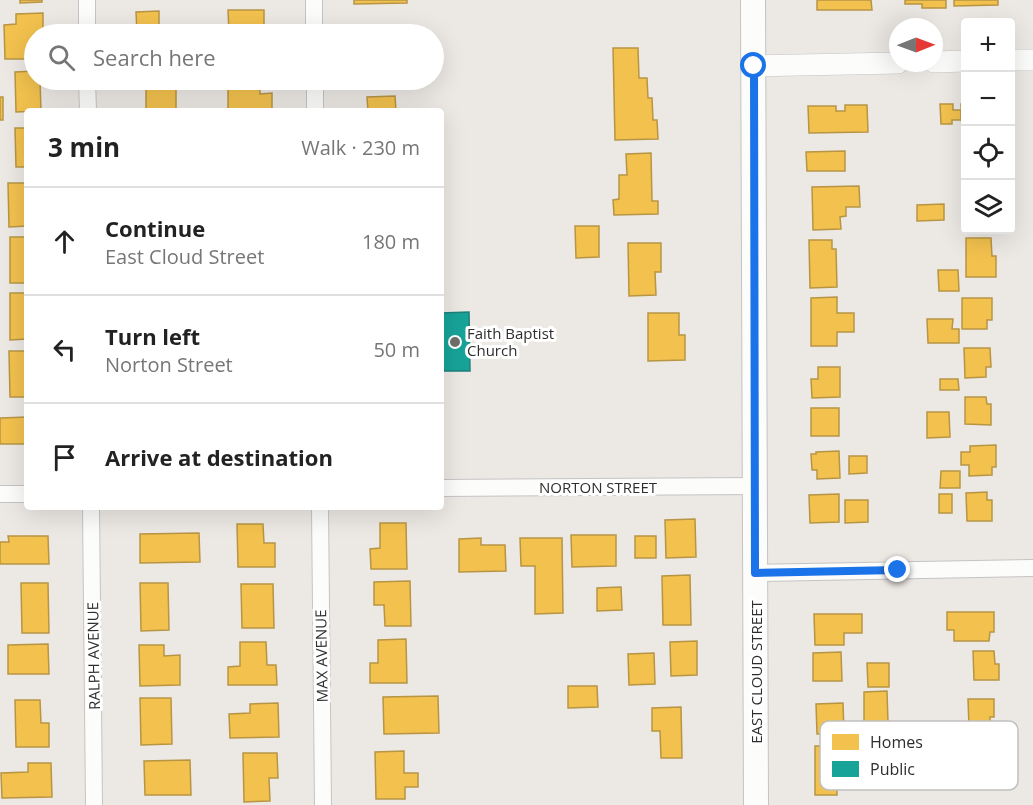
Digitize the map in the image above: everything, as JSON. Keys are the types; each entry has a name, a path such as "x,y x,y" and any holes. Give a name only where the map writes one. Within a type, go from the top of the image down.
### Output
{"main road":[{"name":"EAST CLOUD STREET","path":"753,0 756,805"}],"street":[{"path":"87,0 87,24"},
{"path":"314,0 314,24"},
{"path":"1015,60 1033,60"},
{"path":"943,62 961,61"},
{"path":"754,66 889,63"},
{"path":"87,90 87,108"},
{"path":"315,90 315,108"},
{"name":"NORTON STREET","path":"444,488 755,486"},
{"path":"0,494 24,494"},
{"name":"RALPH AVENUE","path":"91,510 94,805"},
{"name":"MAX AVENUE","path":"320,510 323,805"},
{"path":"755,573 1033,567"}],"building: Homes":[{"path":"20,0 42,0 42,2 20,3"},
{"path":"354,0 407,0 407,3 354,4"},
{"path":"817,0 871,0 872,10 817,10"},
{"path":"905,0 946,0 946,8 922,8 922,4 905,4"},
{"path":"954,0 998,0 998,5 954,6"},
{"path":"228,10 264,10 264,24 229,24"},
{"path":"159,11 159,24 137,24 136,12"},
{"path":"43,13 43,24 24,24 24,59 5,59 4,25 16,24 16,14"},
{"path":"613,48 638,48 639,78 647,78 648,98 652,98 653,120 657,120 658,139 615,140"},
{"path":"15,72 24,72 24,90 40,90 41,108 24,108 24,112 16,112"},
{"path":"146,90 176,90 176,108 146,108"},
{"path":"228,90 260,90 260,94 272,93 272,108 228,108"},
{"path":"395,96 396,108 368,108 367,97"},
{"path":"0,97 3,97 3,120 0,120"},
{"path":"940,104 953,104 953,110 961,110 961,120 952,120 952,124 941,124"},
{"path":"845,105 867,105 868,132 809,133 808,106 836,106 836,111 845,111"},
{"path":"15,128 24,128 24,167 16,167"},
{"path":"845,151 845,171 807,171 806,152"},
{"path":"651,153 652,201 658,201 658,214 614,215 613,200 619,199 619,175 627,175 626,154"},
{"path":"8,183 24,183 24,226 9,227"},
{"path":"859,186 860,207 846,207 846,216 840,217 841,229 813,230 812,187"},
{"path":"944,204 944,220 917,221 917,205"},
{"path":"575,226 599,226 599,257 576,258"},
{"path":"10,237 24,237 24,283 10,283"},
{"path":"966,238 991,238 992,256 996,256 996,277 966,277"},
{"path":"809,240 832,240 832,249 836,249 837,287 810,288"},
{"path":"628,243 661,243 661,272 655,272 656,295 629,296"},
{"path":"938,270 958,270 959,291 939,291"},
{"path":"10,293 24,293 24,339 10,340"},
{"path":"837,297 837,313 854,313 854,332 837,332 837,346 811,346 811,298"},
{"path":"962,298 992,298 992,320 987,320 987,329 962,329"},
{"path":"648,313 679,313 679,335 685,335 685,360 648,361"},
{"path":"927,319 953,319 952,329 959,329 959,343 928,343"},
{"path":"964,348 990,348 991,367 986,367 986,377 965,378"},
{"path":"9,351 24,351 24,397 10,397"},
{"path":"818,367 840,367 840,397 812,398 811,379 818,379"},
{"path":"940,379 958,379 959,390 940,390"},
{"path":"965,397 986,397 987,404 991,404 991,425 965,424"},
{"path":"811,408 839,408 839,436 811,436"},
{"path":"927,412 949,412 950,437 927,438"},
{"path":"24,417 24,444 0,444 0,418"},
{"path":"996,445 996,467 992,467 992,475 969,476 969,465 961,465 961,452 970,452 970,446"},
{"path":"839,451 840,478 817,479 817,470 812,470 811,454"},
{"path":"849,456 867,456 867,473 849,474"},
{"path":"941,471 960,471 960,488 940,488"},
{"path":"987,492 987,500 992,500 992,521 967,521 966,493"},
{"path":"839,494 839,522 810,523 809,495"},
{"path":"939,494 952,494 952,513 939,513"},
{"path":"845,500 868,500 868,522 845,523"},
{"path":"695,519 696,557 666,558 665,520"},
{"path":"380,523 406,523 407,569 371,569 370,549 380,548"},
{"path":"237,524 263,524 264,543 275,543 275,567 238,567"},
{"path":"199,533 200,562 140,563 140,534"},
{"path":"571,535 616,535 616,566 572,567"},
{"path":"8,536 48,536 49,564 0,564 0,542 9,542"},
{"path":"635,536 656,536 656,558 635,558"},
{"path":"481,538 481,545 505,545 506,571 459,572 459,539"},
{"path":"520,538 562,538 563,613 535,614 535,566 521,566"},
{"path":"690,575 691,625 663,625 662,576"},
{"path":"410,581 411,626 385,626 384,605 374,605 374,582"},
{"path":"21,583 48,583 49,633 22,633"},
{"path":"140,583 168,583 169,630 141,631"},
{"path":"241,584 273,584 274,628 242,628"},
{"path":"621,587 622,610 597,611 597,588"},
{"path":"947,612 994,612 994,632 990,632 989,641 954,641 954,630 947,630"},
{"path":"814,614 862,614 862,633 844,633 844,645 815,645"},
{"path":"406,639 407,683 370,683 370,663 378,663 378,640"},
{"path":"697,641 697,675 671,676 670,642"},
{"path":"240,642 266,642 267,665 276,665 277,685 228,685 228,667 240,666"},
{"path":"48,644 49,674 8,674 8,645"},
{"path":"139,645 164,645 164,656 180,655 180,685 140,686"},
{"path":"973,651 994,651 995,664 999,664 999,680 974,680"},
{"path":"841,652 842,681 813,681 813,653"},
{"path":"654,653 655,684 629,685 628,654"},
{"path":"867,663 889,663 889,687 868,687"},
{"path":"568,686 597,686 598,707 568,708"},
{"path":"887,691 888,721 864,721 864,692"},
{"path":"438,696 439,733 384,734 383,697"},
{"path":"140,698 171,698 172,744 141,745"},
{"path":"968,699 994,699 994,717 990,717 990,721 969,721"},
{"path":"15,700 40,700 41,723 49,723 49,747 16,747"},
{"path":"278,703 279,737 230,738 229,714 250,713 250,704"},
{"path":"843,703 844,721 820,721 820,734 817,734 816,704"},
{"path":"681,707 682,758 661,758 660,731 652,731 652,708"},
{"path":"815,746 820,746 820,790 837,790 837,795 815,795"},
{"path":"404,751 404,773 418,773 418,787 405,787 405,799 376,799 375,752"},
{"path":"243,753 277,753 278,778 269,778 270,801 244,802"},
{"path":"190,760 191,795 145,795 144,761"},
{"path":"28,763 51,763 52,797 2,798 1,773 28,772"}],"building: Public":[{"name":"Faith Baptist Church","path":"469,312 470,371 444,371 444,313"}],"place":[{"name":"Faith Baptist Church","path":"455,342"}],"route":[{"path":"754,66 755,573 898,570"}]}
